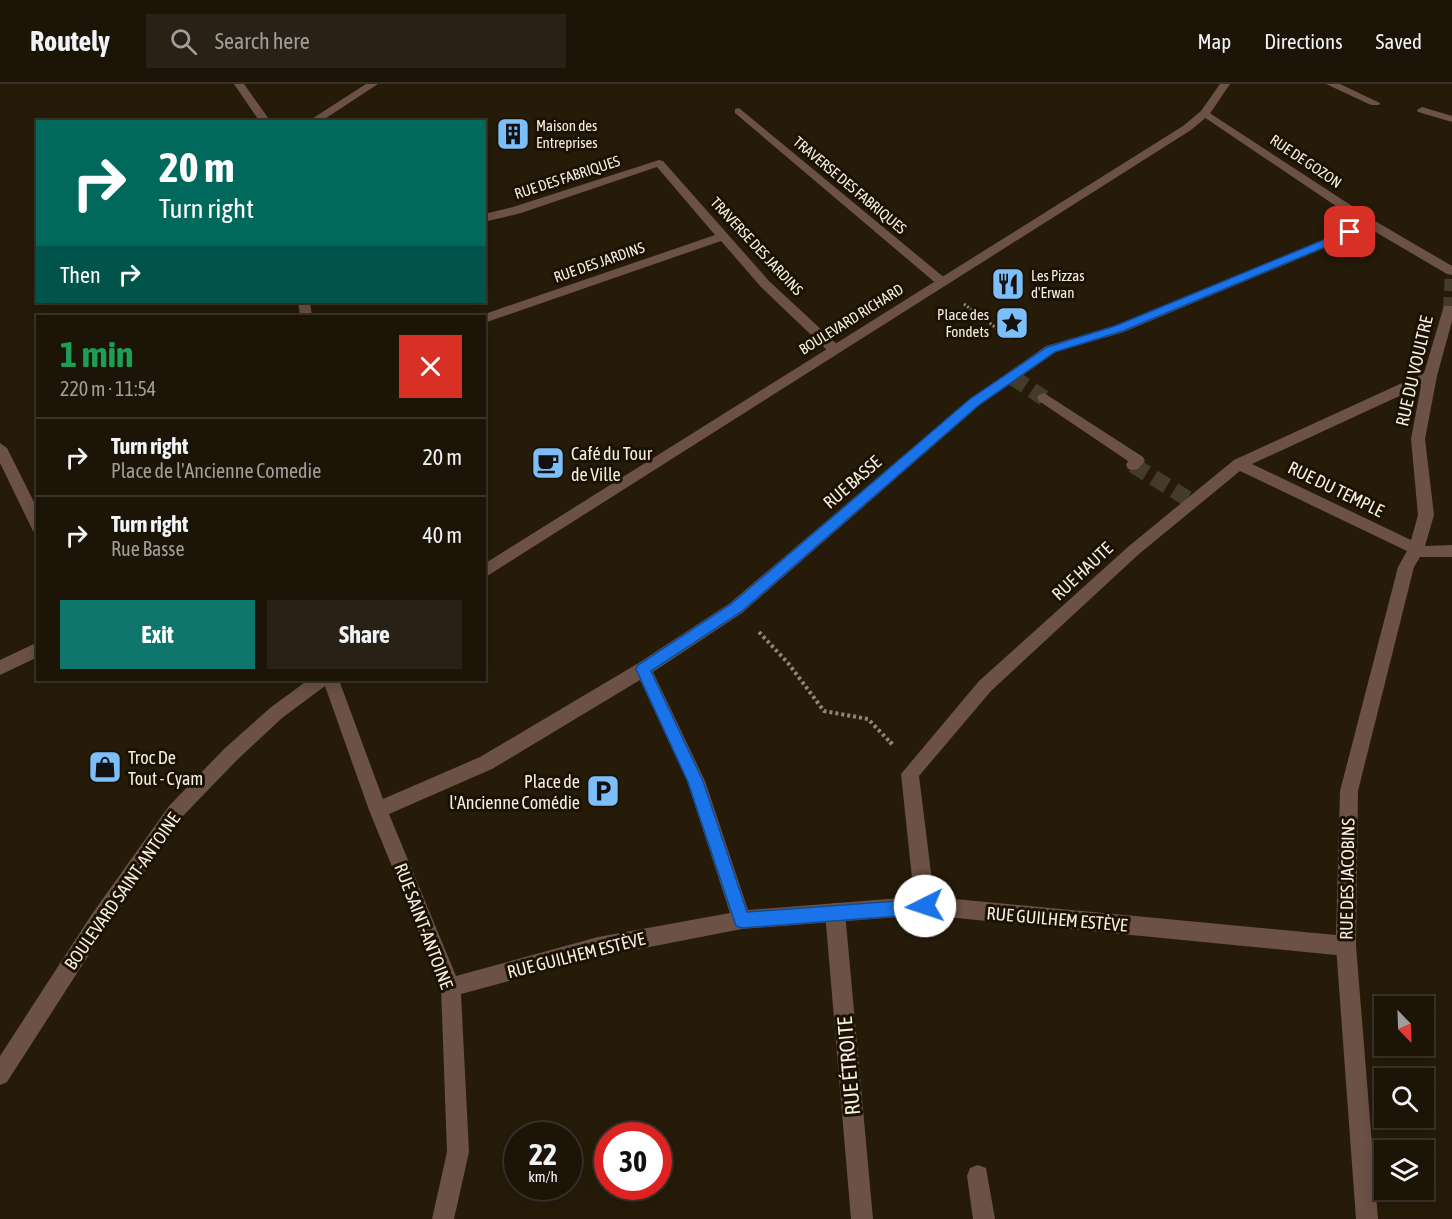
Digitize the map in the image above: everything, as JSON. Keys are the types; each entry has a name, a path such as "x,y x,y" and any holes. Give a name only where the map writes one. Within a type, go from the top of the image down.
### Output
{"street":[{"path":"239,84 265,120"},
{"path":"315,120 373,84"},
{"name":"BOULEVARD RICHARD","path":"486,571 1187,128 1205,114 1225,84"},
{"path":"1331,84 1375,103"},
{"path":"1422,110 1452,119"},
{"name":"TRAVERSE DES FABRIQUES","path":"739,111 942,282"},
{"name":"RUE DE GOZON","path":"1205,114 1371,224 1452,270"},
{"name":"RUE DES FABRIQUES","path":"486,218 517,210 659,163"},
{"name":"TRAVERSE DES JARDINS","path":"659,163 765,284 834,349"},
{"name":"RUE BASSE","path":"378,810 486,763 643,669 736,608 975,402 1051,349 1119,328 1371,224"},
{"name":"RUE DES JARDINS","path":"486,318 724,236"},
{"name":"RUE DU VOULTRE","path":"1416,549 1426,515 1418,440 1430,376 1449,309"},
{"name":"RUE HAUTE","path":"915,768 986,686 1134,550 1239,464 1430,376"},
{"path":"1044,398 1138,461 1133,465"},
{"path":"0,448 36,523"},
{"name":"RUE DU TEMPLE","path":"1239,464 1416,549"},
{"path":"1416,549 1424,552 1452,550"},
{"name":"RUE DES JACOBINS","path":"1367,1219 1346,946 1349,791 1406,567 1416,549"},
{"path":"0,668 36,650"},
{"path":"643,669 696,781 742,920"},
{"name":"BOULEVARD SAINT-ANTOINE","path":"0,1075 99,921 175,812 268,720 319,681"},
{"name":"RUE SAINT-ANTOINE","path":"331,681 378,810 452,987 458,1152 443,1219"},
{"path":"915,768 910,774 925,906"},
{"name":"RUE GUILHEM ESTÈVE","path":"452,987 598,947 742,920 925,906 1346,946"},
{"name":"RUE ÉTROITE","path":"835,912 862,1219"},
{"path":"978,1176 984,1219"}],"path":[{"path":"942,282 964,304 1016,343 1051,349"},
{"path":"736,608 788,663 824,711 868,719 915,768"}],"tunnel":[{"path":"1449,309 1451,271"},
{"path":"1012,377 1044,398"},
{"path":"1133,465 1193,502"}],"place":[{"name":"Maison des Entreprises","path":"513,134"},
{"name":"Les Pizzas d'Erwan","path":"1008,284"},
{"name":"Place des Fondets","path":"1012,323"},
{"name":"Café du Tour de Ville","path":"548,463"},
{"name":"Troc De Tout - Cyam","path":"105,767"},
{"name":"Place de l'Ancienne Comédie","path":"603,791"}],"route":[{"path":"925,906 742,920 696,781 643,669 736,608 975,402 1051,349 1119,328 1350,232"}]}
